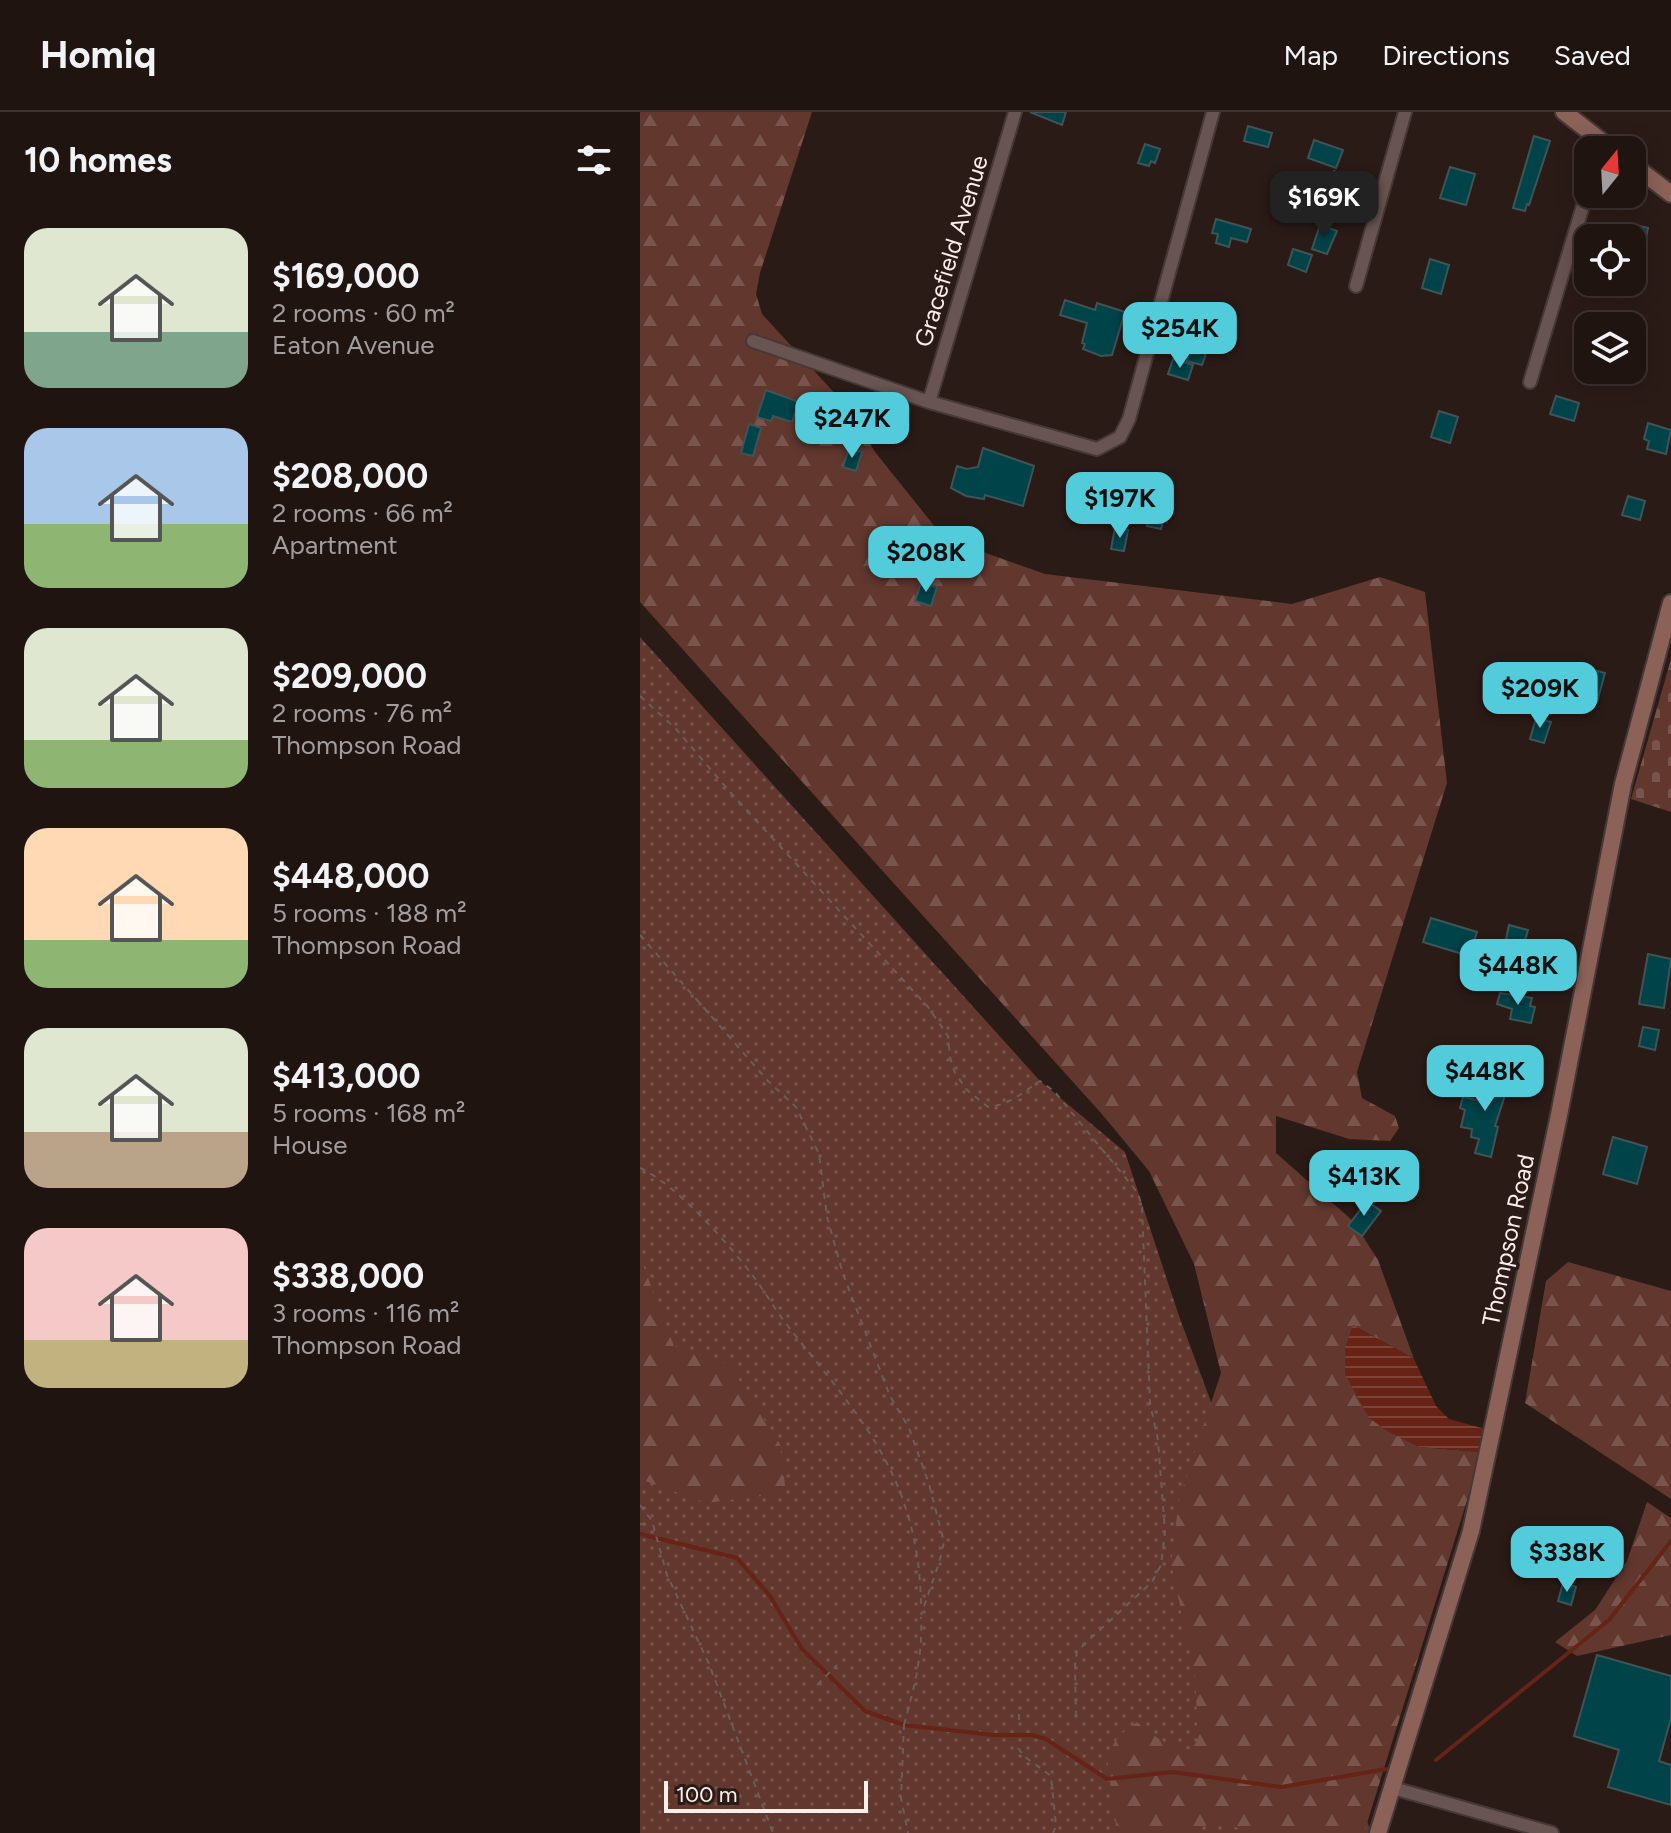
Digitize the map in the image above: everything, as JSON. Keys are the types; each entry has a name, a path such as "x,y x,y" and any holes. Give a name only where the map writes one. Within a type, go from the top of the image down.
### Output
{"main road":[{"path":"1564,112 1592,136"},
{"path":"1646,175 1671,194"},
{"name":"Thompson Road","path":"1378,1833 1471,1531 1559,1115 1623,784 1671,603"}],"street":[{"name":"Gracefield Avenue","path":"929,402 1015,112"},
{"path":"753,341 929,402 1097,449 1120,437 1129,419 1213,112"},
{"path":"1356,286 1405,112"},
{"path":"1530,382 1582,208"},
{"path":"1393,1788 1552,1833"}],"path":[{"path":"640,696 676,729 928,1007 948,1036 955,1073 967,1090 988,1107 1001,1106 1040,1081 1044,1083 1054,1091 1138,1193 1143,1222 1150,1403 1158,1440 1165,1532 1161,1565 1152,1582 1077,1651 1076,1719"},
{"path":"640,935 768,1081 796,1107 819,1154 827,1217 843,1274 890,1396 909,1428 929,1484 944,1542 921,1615"},
{"path":"640,1168 651,1173 691,1207 750,1271 869,1430 904,1502 921,1574 922,1641 904,1725"},
{"path":"640,1505 653,1525 667,1575 709,1664 773,1833"},
{"path":"640,1524 653,1525"},
{"path":"817,1685 837,1665"},
{"path":"1019,1707 1019,1720"},
{"path":"905,1715 901,1798 908,1833"},
{"path":"1018,1748 1051,1776 1056,1826 1053,1833"}],"green space":[{"path":"640,112 812,112 760,273 756,294 762,314 851,411 875,452 944,538 1045,574 1292,604 1380,577 1425,592 1447,783 1357,1072 1362,1098 1395,1116 1399,1128 1390,1141 1349,1139 1276,1116 1276,1153 1353,1221 1378,1260 1414,1359 1353,1325 1419,1447 1482,1452 1364,1833 1255,1833 1218,1822 1178,1833 1115,1833 1116,1816 1108,1760 1121,1735 1137,1722 1163,1741 1184,1749 1192,1749 1198,1739 1195,1677 1171,1563 1179,1499 1221,1373 1194,1264 1149,1171 1101,1113 640,602"},
{"path":"640,637 1040,1081 1125,1152 1179,1316 1369,1833 640,1833"},
{"path":"1671,659 1671,812 1631,799"},
{"path":"640,1257 674,1346 729,1364 780,1444 786,1493 706,1503 640,1479"},
{"path":"1568,1262 1671,1291 1671,1499 1525,1403 1546,1281"},
{"path":"1647,1502 1671,1518 1671,1635 1577,1656 1555,1642 1595,1610 1627,1561"}],"shaded area":[{"path":"1353,1325 1414,1359 1436,1406 1449,1419 1489,1430 1482,1452 1419,1447 1369,1418 1345,1374 1345,1348"}],"building":[{"path":"1030,112 1066,112 1062,125"},
{"path":"1248,126 1272,133 1268,147 1244,141"},
{"path":"1534,136 1550,141 1525,211 1513,208"},
{"path":"1314,140 1343,150 1336,168 1308,158"},
{"path":"1145,144 1160,149 1155,163 1151,161 1149,166 1138,163"},
{"path":"1450,167 1475,174 1466,205 1440,198"},
{"path":"1334,171 1352,179 1340,207 1321,199"},
{"path":"1216,219 1251,229 1247,242 1231,238 1229,247 1216,243 1218,234 1212,233"},
{"path":"1320,225 1337,231 1327,254 1312,249"},
{"path":"1293,249 1312,255 1306,272 1288,265"},
{"path":"1430,259 1449,265 1441,294 1422,288"},
{"path":"1065,300 1095,310 1097,303 1125,312 1112,355 1101,356 1083,349 1087,323 1060,315"},
{"path":"1190,350 1206,354 1202,365 1187,361"},
{"path":"1173,359 1193,365 1188,380 1168,374"},
{"path":"766,390 799,402 792,422 773,416 771,421 757,417"},
{"path":"1556,396 1579,403 1574,421 1550,414"},
{"path":"842,403 857,408 854,415 861,418 854,439 833,432"},
{"path":"1439,411 1458,417 1450,443 1431,437"},
{"path":"1648,423 1671,430 1666,454 1647,449 1649,441 1644,439"},
{"path":"749,424 761,428 753,456 741,453"},
{"path":"849,448 862,452 856,471 843,467"},
{"path":"983,448 1034,466 1023,506 985,495 984,499 966,496 951,488 957,466 967,469 978,467"},
{"path":"1158,492 1170,495 1161,529 1147,526"},
{"path":"1628,496 1645,501 1640,520 1622,515"},
{"path":"1115,528 1128,530 1124,551 1111,549"},
{"path":"921,583 937,587 931,606 915,601"},
{"path":"1586,668 1605,673 1597,702 1578,697"},
{"path":"1536,718 1551,722 1544,743 1530,739"},
{"path":"1431,918 1477,932 1469,956 1423,942"},
{"path":"1509,925 1528,930 1524,944 1506,939"},
{"path":"1648,954 1671,959 1664,1008 1639,1004"},
{"path":"1500,993 1532,998 1530,1006 1535,1007 1531,1023 1510,1019 1512,1009 1497,1004"},
{"path":"1643,1027 1659,1030 1655,1050 1639,1046"},
{"path":"1487,1073 1510,1080 1495,1126 1498,1127 1491,1157 1475,1153 1479,1139 1471,1137 1472,1129 1461,1127 1465,1110 1460,1108 1463,1097 1480,1101"},
{"path":"1613,1137 1647,1147 1637,1184 1603,1174"},
{"path":"1367,1201 1381,1211 1362,1236 1348,1226"},
{"path":"1563,1583 1576,1587 1571,1605 1558,1601"},
{"path":"1597,1655 1671,1676 1671,1718 1659,1761 1671,1765 1671,1805 1608,1787 1619,1750 1574,1736"}],"waterway":[{"path":"640,1534 737,1558 770,1596 802,1649 865,1711 904,1725 993,1735 1031,1735 1046,1739 1107,1779 1173,1772 1281,1787 1387,1769"},
{"path":"1436,1760 1609,1620 1671,1541"}]}
